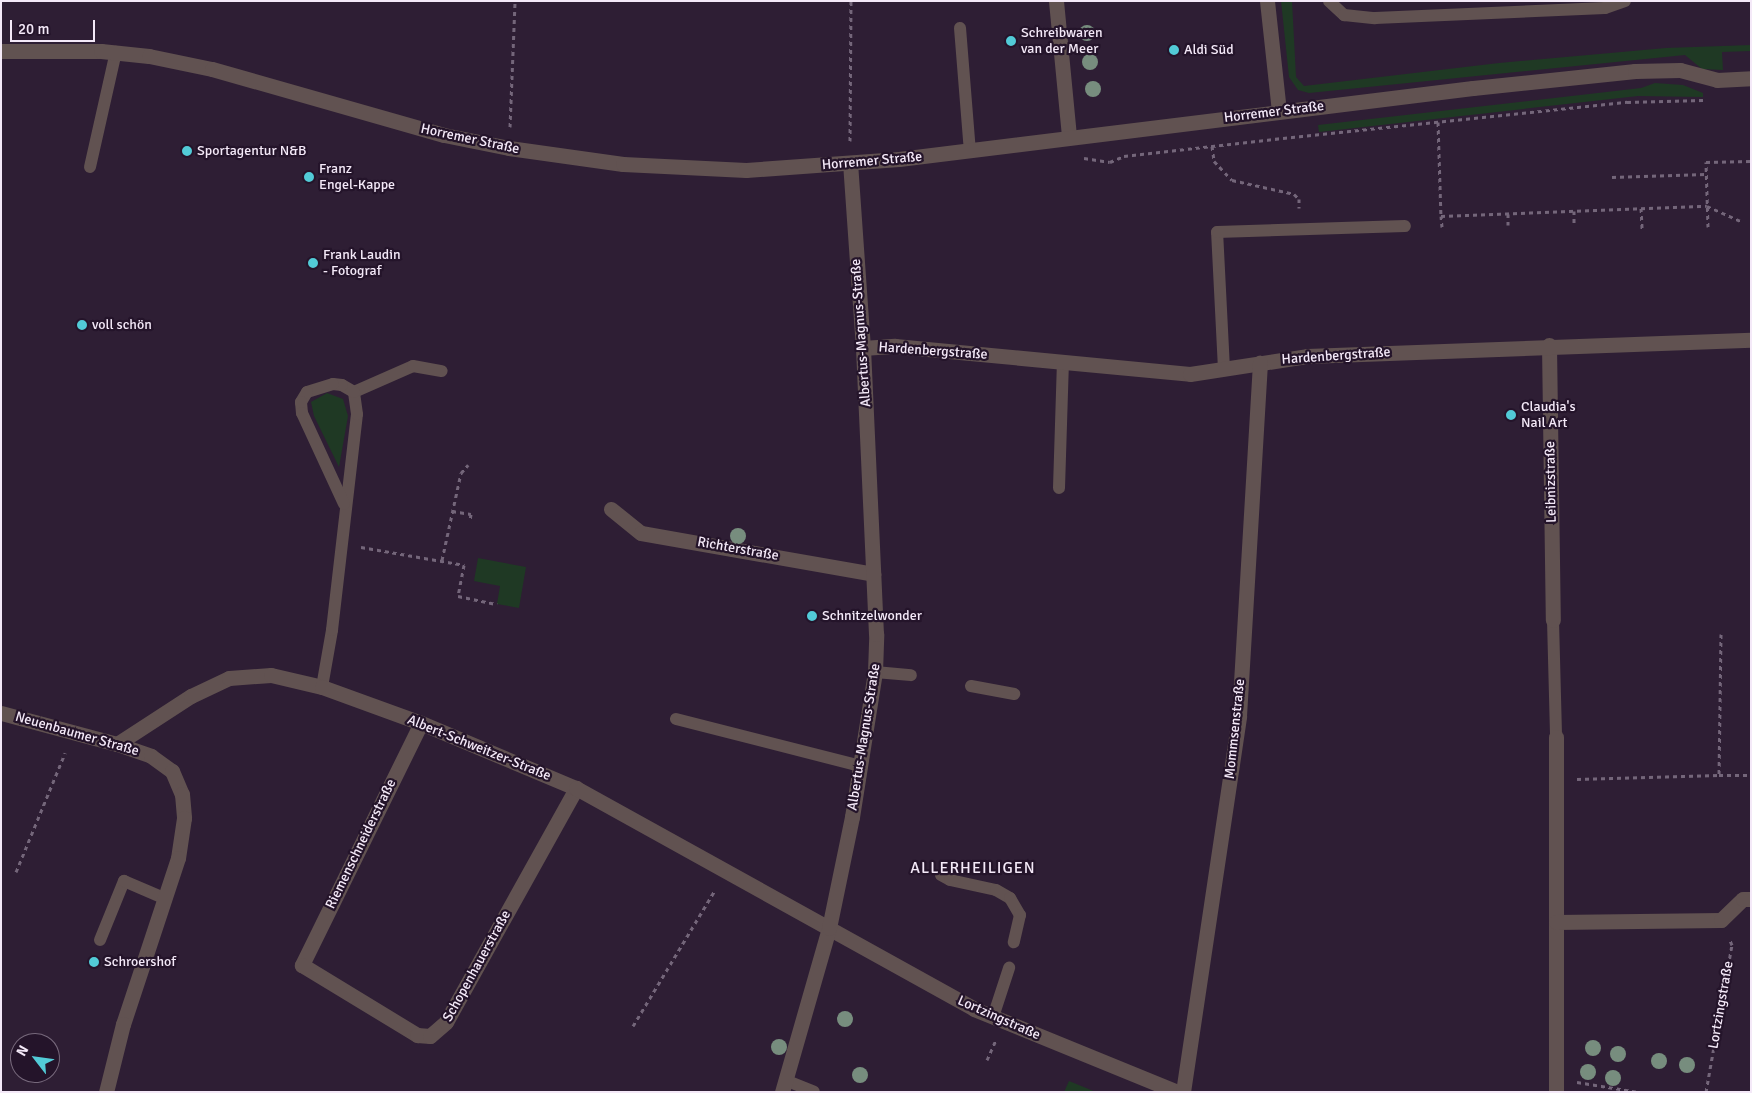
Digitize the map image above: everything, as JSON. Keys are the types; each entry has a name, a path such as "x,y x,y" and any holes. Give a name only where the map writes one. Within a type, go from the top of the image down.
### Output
{"street":[{"path":"1056,1 1069,137"},
{"path":"1267,1 1279,111"},
{"name":"Horremer Straße","path":"1,51 116,52 212,69 444,135 509,148 578,159 670,168 746,170 850,164 970,151 1279,111 1634,71 1680,70 1717,80 1751,78"},
{"name":"Albertus-Magnus-Straße","path":"783,1086 829,928 860,766 875,672 873,574 863,348 850,164"},
{"name":"Hardenbergstraße","path":"863,348 895,346 1190,374 1307,356 1549,345 1751,340"},
{"name":"Leibnizstraße","path":"1549,345 1554,620"},
{"name":"Mommsenstraße","path":"1183,1092 1239,716 1260,363"},
{"name":"Richterstraße","path":"611,509 641,533 873,574"},
{"name":"Albert-Schweitzer-Straße","path":"117,744 191,696 229,678 271,675 322,687 421,723 576,788 829,928"},
{"name":"Neuenbaumer Straße","path":"1,713 117,744 162,762 178,782 184,818 166,899 122,1024 106,1092"},
{"name":"Riemenschneiderstraße","path":"302,965 421,723"},
{"path":"1556,737 1557,1085"},
{"name":"Schopenhauerstraße","path":"302,965 417,1035 430,1036 439,1031 450,1016 576,788"},
{"path":"1556,922 1721,920 1743,899 1751,899"},
{"name":"Lortzingstraße","path":"829,928 993,1016 1178,1092"}],"lane":[{"path":"1329,1 1344,15 1375,18 1605,8 1625,1"},
{"path":"960,28 970,151"},
{"path":"90,167 116,52"},
{"path":"1224,369 1217,232 1404,226"},
{"path":"1059,488 1062,362"},
{"path":"354,392 413,366 442,371"},
{"path":"344,504 302,413 301,402 308,392 323,385 342,385 354,392"},
{"path":"322,687 332,630 344,504 357,414 354,392"},
{"path":"1554,620 1556,737"},
{"path":"875,672 911,675"},
{"path":"972,686 1014,694"},
{"path":"676,719 860,766"},
{"path":"941,875 950,880 996,890 1010,898 1020,915 1014,942"},
{"path":"100,940 124,881 166,899"},
{"path":"993,1016 1009,968"},
{"path":"783,1086 814,1092"}],"path":[{"path":"509,148 515,1"},
{"path":"850,164 851,1"},
{"path":"1283,138 1627,102 1713,100"},
{"path":"1438,122 1442,227"},
{"path":"1212,146 1214,161 1232,180 1294,194 1299,199 1299,210"},
{"path":"1708,226 1706,162 1751,161"},
{"path":"1612,177 1706,174"},
{"path":"1441,216 1707,206 1741,221"},
{"path":"1641,208 1642,229"},
{"path":"1574,211 1574,223"},
{"path":"1508,214 1508,225"},
{"path":"442,560 461,473 468,465"},
{"path":"452,511 471,514 470,520"},
{"path":"341,543 464,565 458,596 498,604"},
{"path":"1719,775 1721,634"},
{"path":"16,872 73,732"},
{"path":"1557,779 1751,775"},
{"path":"633,1026 727,870"},
{"name":"Lortzingstraße","path":"1706,1092 1732,945 1721,920"},
{"path":"987,1060 990,1053"},
{"path":"1557,1085 1638,1092"}],"green space":[{"path":"1281,1 1292,1 1296,77 1304,86 1499,63 1666,48 1751,45 1751,51 1722,52 1723,70 1702,69 1685,55 1309,93 1298,90 1289,77"},
{"path":"1655,83 1683,85 1703,93 1703,97 1638,96 1319,132 1318,125 1641,88"},
{"path":"327,393 343,399 348,416 339,467 314,416 311,402"},
{"path":"478,558 526,567 519,608 497,604 500,586 474,581"},
{"path":"1069,1081 1096,1092 1064,1092"}],"place":[{"name":"Schreibwaren van der Meer","path":"1011,41"},
{"name":"Aldi Süd","path":"1174,50"},
{"name":"Sportagentur N&B","path":"187,151"},
{"name":"Franz Engel-Kappe","path":"309,177"},
{"name":"Frank Laudin - Fotograf","path":"313,263"},
{"name":"voll schön","path":"82,325"},
{"name":"Claudia's Nail Art","path":"1511,415"},
{"name":"Schnitzelwonder","path":"812,616"},
{"name":"Schroershof","path":"94,962"}],"district":[{"name":"ALLERHEILIGEN","path":"973,868"}]}
